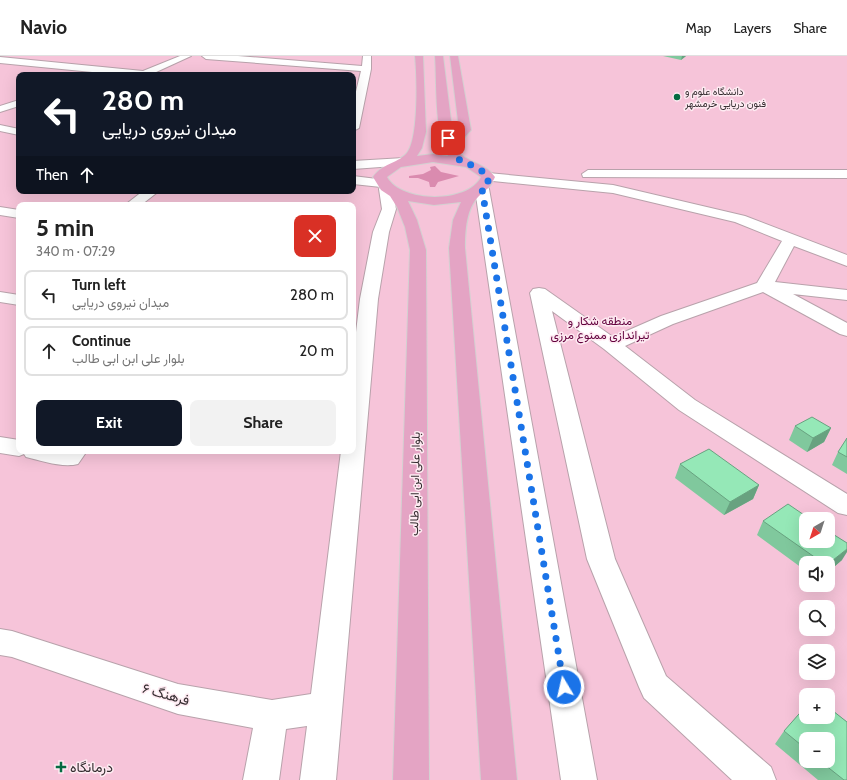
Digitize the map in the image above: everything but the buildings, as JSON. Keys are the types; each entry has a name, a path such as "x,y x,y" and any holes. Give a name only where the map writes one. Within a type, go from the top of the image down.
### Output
{"main road":[{"path":"404,162 415,151 420,140 422,126 419,56"},
{"path":"439,56 449,148 454,157 483,171 481,187 465,205 459,221 457,248 499,780"},
{"path":"449,148 465,130 454,56"},
{"path":"463,162 433,158 404,162 384,171 380,176 387,188 409,198 431,200 458,198 481,187"},
{"name":"بلوار علی ابن ابی طالب","path":"387,188 405,207 414,226 418,250 411,780"}],"street":[{"path":"40,64 63,56"},
{"path":"152,72 187,56"},
{"path":"206,56 366,70"},
{"path":"257,60 266,56"},
{"path":"357,95 366,70 367,56"},
{"path":"0,60 116,72"},
{"path":"316,72 325,67"},
{"path":"0,109 16,103"},
{"path":"0,128 16,131"},
{"path":"356,165 404,162"},
{"path":"579,780 481,187 542,182 593,174 847,174"},
{"path":"794,174 847,186"},
{"path":"356,181 387,188 389,209 381,232 369,299 356,422"},
{"path":"542,182 613,188 740,219 847,261"},
{"path":"136,202 148,194"},
{"path":"0,211 16,214"},
{"path":"764,286 791,238"},
{"path":"764,286 847,330"},
{"path":"611,345 667,320 764,286 847,295"},
{"path":"758,780 655,687 601,559 539,293 611,345 687,405 847,506"},
{"path":"0,297 16,300"},
{"path":"0,445 16,448"},
{"path":"318,780 353,454"},
{"name":"فرهنگ ۶","path":"0,642 12,644 178,699 272,716 326,707"},
{"path":"261,780 272,716"}],"green space":[{"name":"منطقه شکار و تیراندازی ممنوع مرزی","path":"0,56 847,56 847,780 0,780"}],"shaded area":[{"path":"435,166 441,172 459,176 438,182 435,187 430,187 429,182 418,178 409,178 409,176 423,174 431,170 430,167"}],"place":[{"name":"دانشگاه علوم و فنون دریایی خرمشهر","path":"677,97"},
{"name":"درمانگاه","path":"61,767"}],"route":[{"path":"448,138 449,148 454,157 475,166 483,171 488,177 488,183 482,189 564,687"}]}
